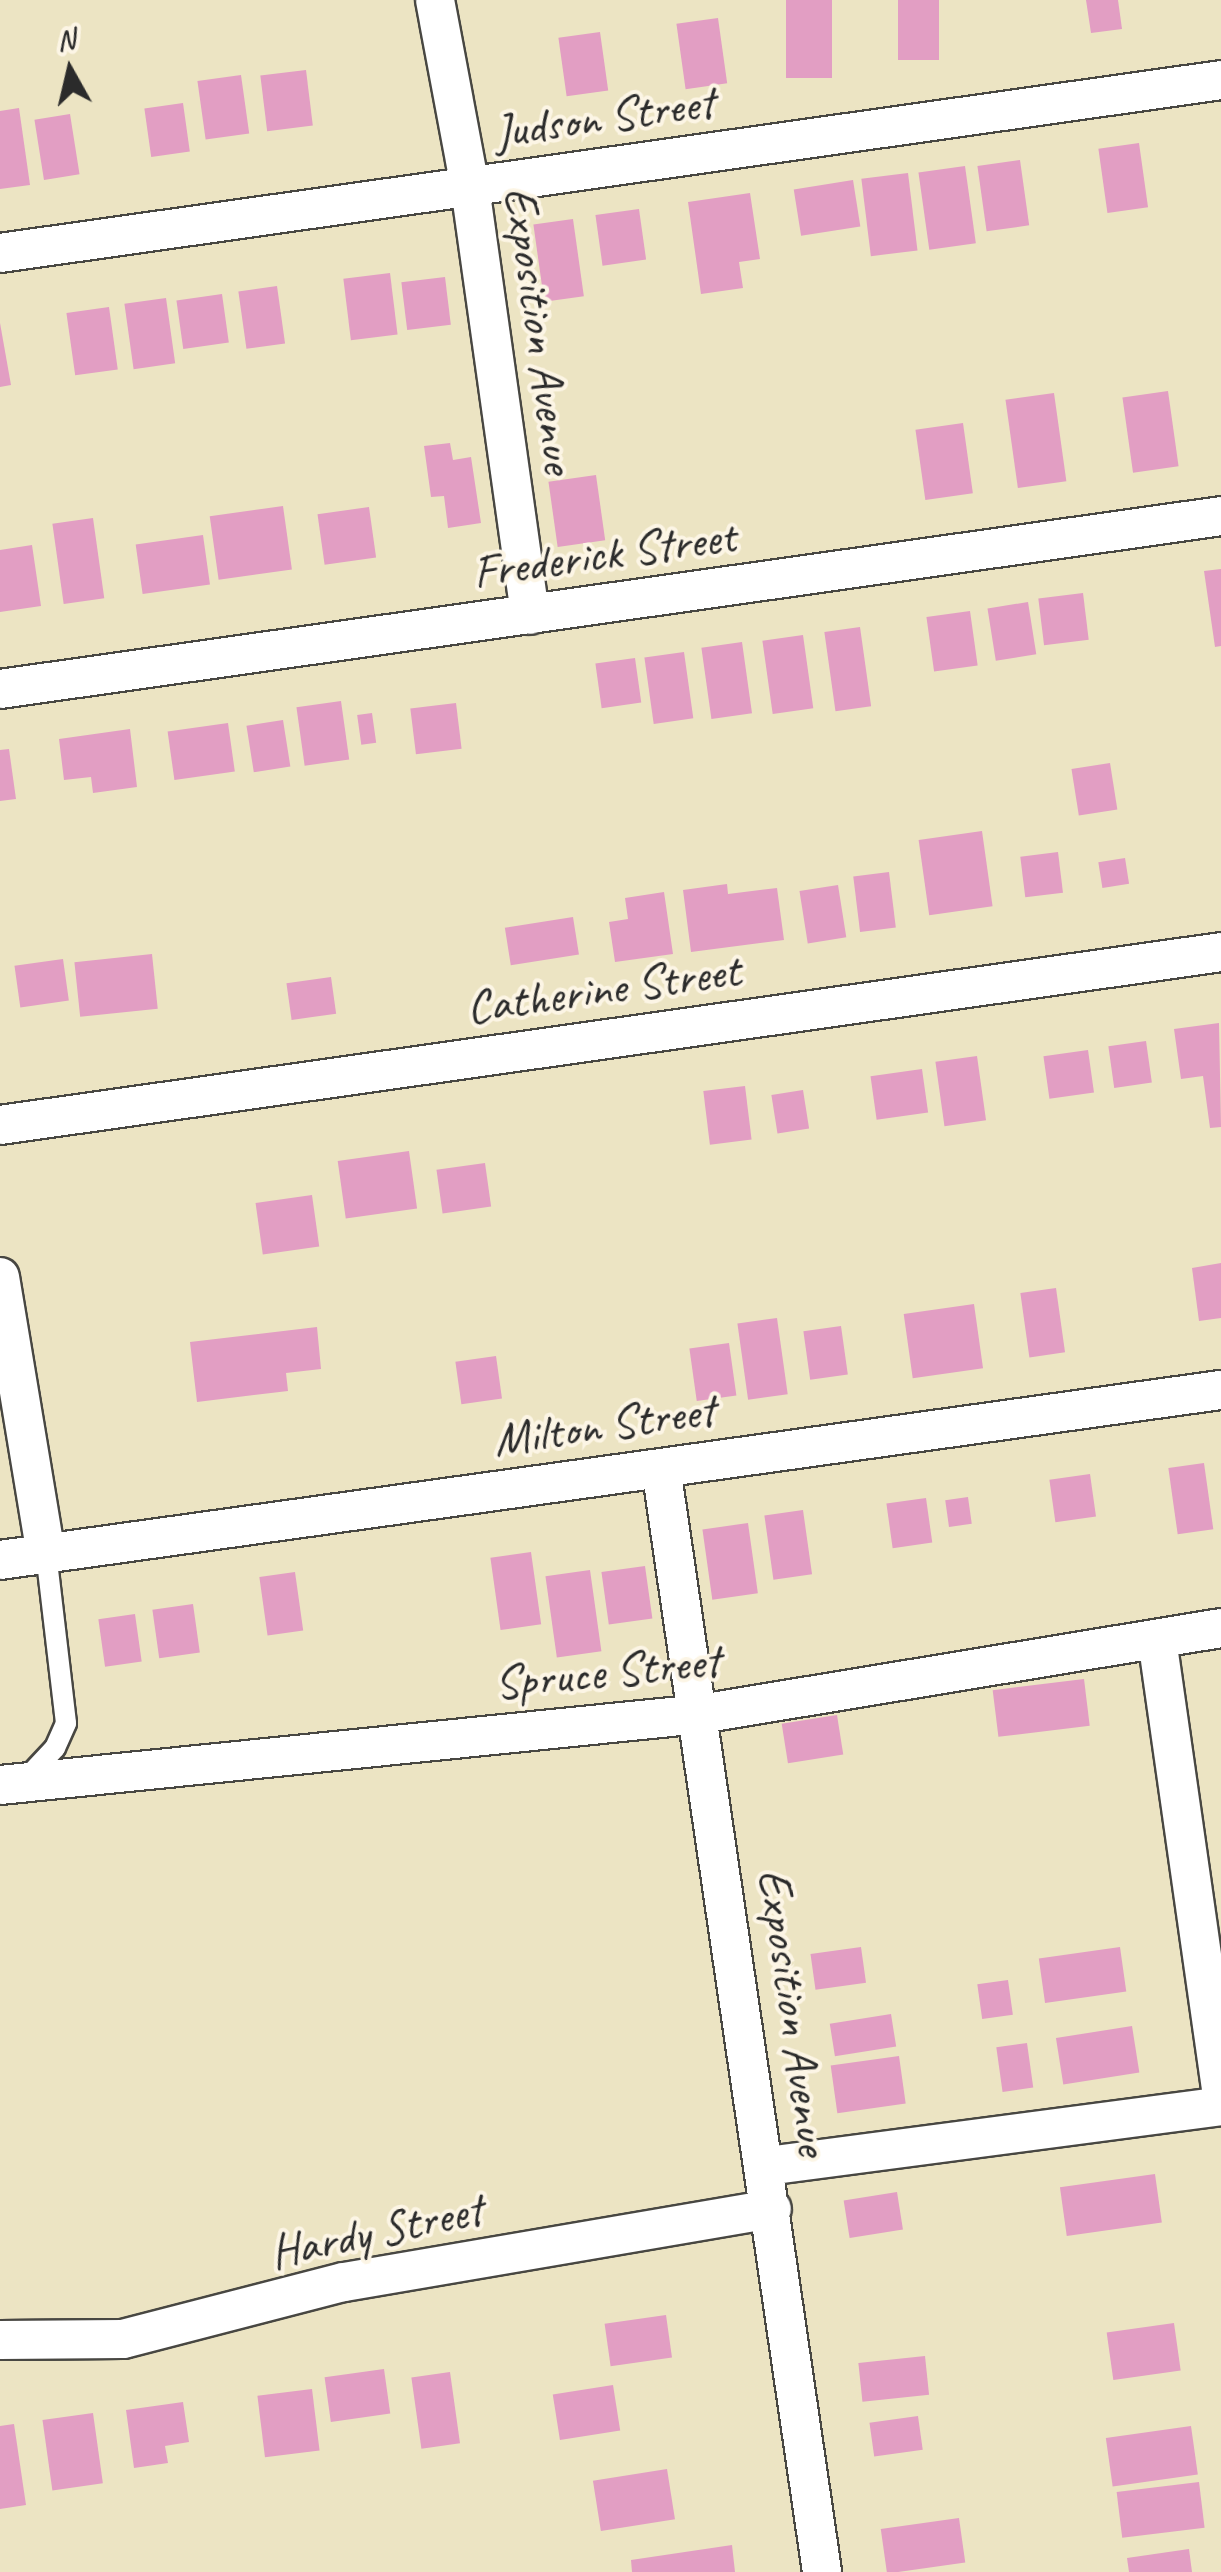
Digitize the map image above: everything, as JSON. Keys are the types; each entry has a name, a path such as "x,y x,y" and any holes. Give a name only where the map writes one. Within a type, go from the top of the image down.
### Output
{"street":[{"name":"Exposition Avenue","path":"436,0 470,187 530,615"},
{"name":"Judson Street","path":"0,253 1221,80"},
{"name":"Frederick Street","path":"0,689 1221,516"},
{"name":"Catherine Street","path":"0,1126 1221,952"},
{"path":"0,1277 46,1554"},
{"name":"Milton Street","path":"0,1560 1221,1390"},
{"name":"Exposition Avenue","path":"660,1468 767,2166 822,2572"},
{"name":"Spruce Street","path":"11,1784 700,1714 1221,1628"},
{"path":"1157,1639 1221,2088"},
{"path":"767,2166 1221,2106"},
{"name":"Hardy Street","path":"0,2340 122,2338 344,2282 772,2209"}],"lane":[{"path":"11,1784 55,1748 66,1723 46,1554"}],"building":[{"path":"786,0 832,0 832,78 786,78"},
{"path":"898,0 939,0 939,60 898,60"},
{"path":"1086,0 1118,0 1122,29 1091,33"},
{"path":"718,18 727,83 686,89 676,24"},
{"path":"600,32 608,90 567,96 558,38"},
{"path":"306,70 313,126 267,131 260,76"},
{"path":"241,75 249,133 206,140 197,81"},
{"path":"183,103 190,152 151,157 144,108"},
{"path":"19,108 30,185 0,189 0,111"},
{"path":"70,114 80,174 44,180 34,120"},
{"path":"1139,143 1148,207 1107,213 1098,149"},
{"path":"1020,160 1029,225 987,231 977,166"},
{"path":"965,166 976,243 929,250 918,173"},
{"path":"908,173 918,250 871,256 861,179"},
{"path":"853,180 860,226 801,236 794,189"},
{"path":"750,193 760,259 739,262 743,288 701,294 688,202"},
{"path":"639,209 646,260 603,266 595,215"},
{"path":"573,219 584,296 544,302 533,225"},
{"path":"390,273 398,335 351,340 343,279"},
{"path":"445,277 451,325 407,330 401,282"},
{"path":"277,286 285,343 246,349 238,291"},
{"path":"222,294 229,343 183,349 176,300"},
{"path":"166,298 175,363 134,369 124,304"},
{"path":"109,307 118,369 75,375 66,313"},
{"path":"0,323 11,385 0,387"},
{"path":"1168,391 1179,466 1133,473 1122,397"},
{"path":"1054,393 1066,481 1018,488 1005,400"},
{"path":"963,423 973,493 925,500 915,430"},
{"path":"450,443 453,460 471,457 481,523 448,528 444,496 431,497 424,446"},
{"path":"596,475 605,540 558,547 548,482"},
{"path":"283,506 292,569 219,580 210,516"},
{"path":"369,507 376,558 325,565 318,514"},
{"path":"93,518 104,598 64,604 52,524"},
{"path":"203,535 210,585 143,594 136,544"},
{"path":"32,545 41,606 0,612 0,550"},
{"path":"1221,569 1221,646 1215,647 1204,571"},
{"path":"1083,593 1089,640 1044,645 1038,598"},
{"path":"1028,602 1036,654 996,661 988,608"},
{"path":"970,611 978,665 934,672 926,617"},
{"path":"860,627 871,706 835,711 824,632"},
{"path":"803,635 813,708 773,714 762,641"},
{"path":"742,642 752,713 711,719 701,648"},
{"path":"684,652 693,718 654,724 644,658"},
{"path":"635,658 641,703 602,708 595,664"},
{"path":"341,701 349,759 305,766 296,707"},
{"path":"456,703 462,749 416,754 410,709"},
{"path":"372,713 376,743 361,745 357,715"},
{"path":"283,720 290,766 254,772 246,726"},
{"path":"228,723 235,772 174,780 168,731"},
{"path":"130,729 137,787 93,793 91,777 64,780 59,739"},
{"path":"9,749 16,799 0,801 0,750"},
{"path":"1110,763 1117,809 1079,816 1071,769"},
{"path":"982,831 993,906 929,915 919,840"},
{"path":"1058,852 1063,893 1025,897 1020,857"},
{"path":"1125,858 1129,884 1102,888 1098,862"},
{"path":"889,872 896,928 860,932 853,876"},
{"path":"727,884 728,894 777,888 784,940 691,952 683,890"},
{"path":"838,885 846,937 808,943 799,891"},
{"path":"664,892 673,954 615,962 609,922 628,919 625,898"},
{"path":"573,917 579,955 511,965 505,928"},
{"path":"152,954 158,1009 80,1017 74,962"},
{"path":"63,959 69,1001 20,1007 14,966"},
{"path":"331,977 336,1014 292,1020 286,983"},
{"path":"1219,1023 1221,1127 1210,1128 1203,1076 1181,1079 1174,1029"},
{"path":"1146,1041 1152,1083 1114,1088 1108,1046"},
{"path":"1088,1050 1094,1093 1049,1099 1043,1056"},
{"path":"977,1056 986,1120 944,1126 935,1062"},
{"path":"922,1069 928,1113 877,1120 871,1076"},
{"path":"745,1086 752,1140 710,1145 703,1091"},
{"path":"803,1090 809,1129 777,1134 771,1095"},
{"path":"409,1151 417,1208 346,1218 338,1161"},
{"path":"485,1163 491,1207 443,1213 436,1170"},
{"path":"312,1195 319,1246 263,1254 256,1203"},
{"path":"1221,1263 1221,1318 1199,1321 1192,1268"},
{"path":"1056,1288 1065,1352 1029,1357 1020,1293"},
{"path":"974,1304 983,1368 913,1378 904,1314"},
{"path":"777,1318 788,1394 748,1400 737,1324"},
{"path":"841,1326 848,1375 810,1380 803,1331"},
{"path":"317,1327 321,1369 286,1373 288,1391 197,1402 190,1342"},
{"path":"729,1343 736,1395 697,1401 689,1349"},
{"path":"496,1356 502,1399 461,1404 455,1362"},
{"path":"1204,1463 1213,1529 1178,1534 1168,1468"},
{"path":"1090,1474 1096,1517 1055,1522 1049,1480"},
{"path":"968,1497 972,1524 949,1527 945,1500"},
{"path":"926,1498 932,1543 893,1548 886,1504"},
{"path":"803,1510 812,1574 773,1580 764,1515"},
{"path":"748,1523 758,1593 712,1600 702,1529"},
{"path":"531,1552 541,1624 501,1630 490,1558"},
{"path":"645,1566 652,1618 609,1625 601,1572"},
{"path":"590,1570 601,1651 557,1657 545,1576"},
{"path":"295,1572 303,1630 268,1635 259,1577"},
{"path":"193,1604 200,1653 159,1658 152,1610"},
{"path":"135,1614 142,1662 105,1667 98,1619"},
{"path":"1084,1679 1090,1726 998,1737 993,1690"},
{"path":"837,1715 843,1755 788,1763 782,1724"},
{"path":"861,1947 866,1983 816,1990 810,1954"},
{"path":"1120,1947 1126,1992 1045,2003 1039,1958"},
{"path":"1008,1980 1013,2015 982,2019 977,1984"},
{"path":"891,2014 896,2047 835,2056 830,2024"},
{"path":"1132,2026 1139,2072 1063,2084 1056,2038"},
{"path":"1027,2043 1033,2088 1003,2092 996,2047"},
{"path":"899,2056 906,2104 837,2113 831,2066"},
{"path":"1155,2174 1162,2223 1067,2236 1060,2187"},
{"path":"897,2192 903,2230 850,2238 844,2200"},
{"path":"666,2315 672,2358 611,2366 605,2324"},
{"path":"1174,2323 1181,2371 1113,2380 1107,2332"},
{"path":"925,2356 929,2395 862,2402 858,2363"},
{"path":"384,2369 390,2414 331,2422 325,2377"},
{"path":"450,2372 460,2443 421,2449 411,2377"},
{"path":"613,2385 620,2430 560,2440 553,2395"},
{"path":"312,2389 320,2451 265,2457 257,2396"},
{"path":"183,2402 189,2442 165,2446 168,2463 134,2468 126,2410"},
{"path":"93,2413 103,2483 52,2490 42,2420"},
{"path":"918,2416 923,2450 874,2456 869,2423"},
{"path":"14,2424 26,2505 0,2509 0,2426"},
{"path":"1191,2426 1198,2475 1113,2486 1106,2438"},
{"path":"667,2469 675,2519 601,2531 593,2481"},
{"path":"1199,2482 1205,2528 1122,2538 1117,2492"},
{"path":"959,2518 965,2563 887,2572 881,2529"},
{"path":"732,2545 735,2572 632,2572 631,2560"},
{"path":"1189,2549 1192,2572 1129,2572 1127,2558"}]}
